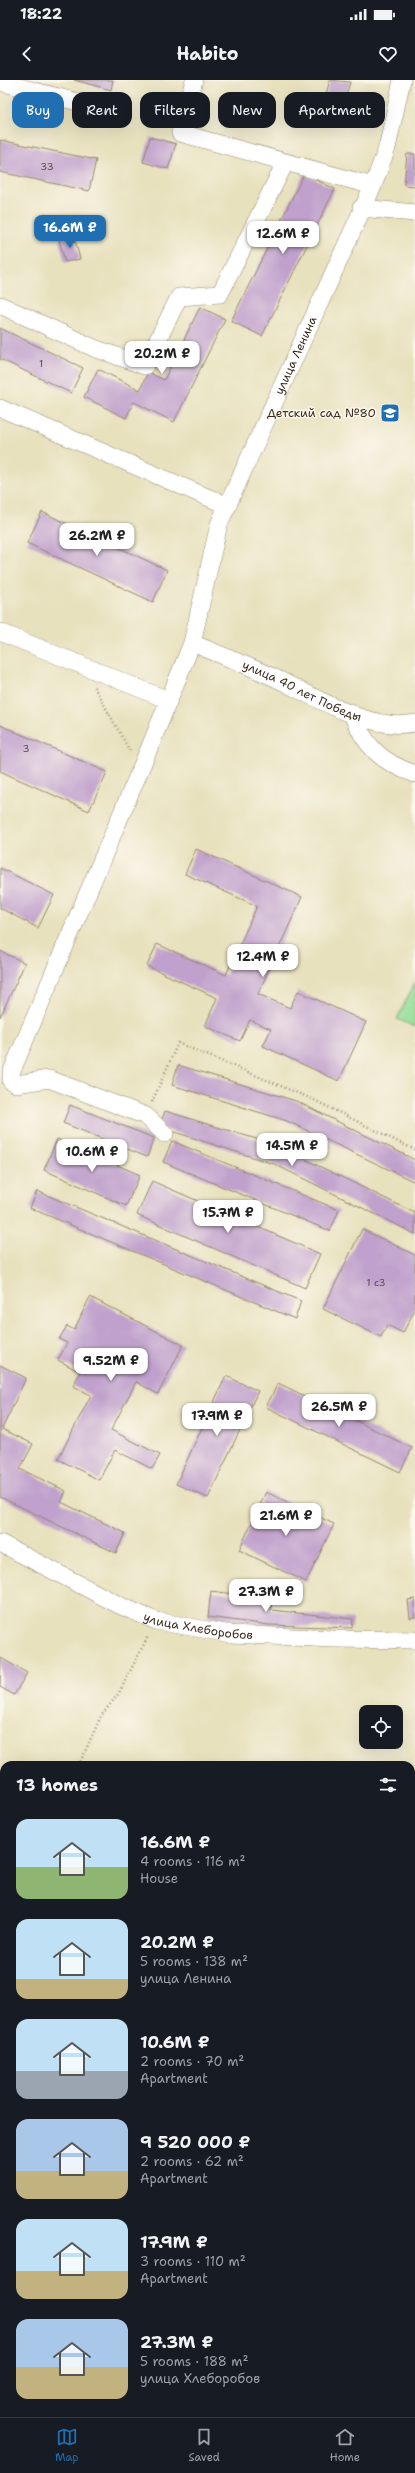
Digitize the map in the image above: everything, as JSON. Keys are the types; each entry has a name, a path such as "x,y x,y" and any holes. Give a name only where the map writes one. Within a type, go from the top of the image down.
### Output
{"street":[{"path":"194,80 180,133 373,186"},
{"name":"улица Ленина","path":"146,1116 49,1079 28,1084 16,1084 11,1081 11,1073 192,643 219,524 361,208 373,186 387,148 402,80"},
{"path":"0,82 72,101"},
{"path":"0,305 94,348 145,366 179,297 220,294 285,163"},
{"path":"361,208 415,213"},
{"path":"0,408 228,506"},
{"path":"0,632 168,700"},
{"name":"улица 40 лет Победы","path":"192,643 374,721 403,726 415,724"},
{"path":"351,712 361,736 381,759 415,774"},
{"path":"146,1116 165,1134"},
{"name":"улица Хлеборобов","path":"0,1544 119,1605 156,1621 231,1634 333,1639 415,1640"}],"path":[{"path":"81,665 140,768"},
{"path":"146,1116 178,1043 312,1099 415,1150"},
{"path":"81,1761 101,1716 119,1693 156,1621"}],"green space":[{"path":"415,982 415,1027 397,1019"}],"building":[{"path":"74,80 113,80 111,90"},
{"path":"330,80 350,82 347,92 327,92"},
{"path":"150,137 176,144 168,169 143,162"},
{"path":"0,140 96,160 89,191 0,172"},
{"path":"407,154 415,154 415,186 404,185"},
{"path":"304,174 335,189 262,336 231,321"},
{"path":"74,236 80,259 65,262 59,240"},
{"path":"200,307 225,319 174,422 134,402 126,418 84,397 98,369 140,390 148,372 164,380"},
{"path":"0,328 83,368 71,393 0,359"},
{"path":"42,512 167,570 153,602 27,543"},
{"path":"0,725 107,772 89,811 0,771"},
{"path":"196,849 302,897 258,994 290,1008 298,991 366,1022 339,1081 263,1046 271,1029 250,1020 240,1041 205,1026 217,998 147,966 157,944 226,975 257,906 185,874"},
{"path":"0,868 54,895 38,928 0,908"},
{"path":"0,951 25,963 0,1017"},
{"path":"178,1065 296,1101 415,1160 415,1182 287,1121 172,1085"},
{"path":"70,1105 154,1138 147,1157 63,1123"},
{"path":"165,1111 276,1145 415,1213 415,1234 274,1164 159,1127"},
{"path":"57,1139 140,1175 126,1206 44,1170"},
{"path":"172,1141 339,1210 330,1231 163,1162"},
{"path":"152,1181 320,1254 305,1288 137,1215"},
{"path":"37,1191 301,1301 295,1319 30,1208"},
{"path":"362,1229 415,1255 415,1309 403,1333 387,1325 381,1337 323,1309"},
{"path":"90,1297 183,1345 158,1394 136,1382 111,1430 160,1455 152,1469 115,1450 99,1480 58,1459 91,1395 73,1386 80,1372 58,1360 67,1343 59,1339 67,1326 74,1330"},
{"path":"0,1365 26,1378 2,1429 33,1444 20,1469 66,1491 61,1502 125,1533 116,1553 0,1497"},
{"path":"226,1376 258,1391 208,1498 176,1484"},
{"path":"278,1383 412,1448 400,1472 266,1407"},
{"path":"266,1492 334,1524 306,1582 239,1550"},
{"path":"211,1591 272,1599 271,1610 353,1619 352,1628 269,1625 208,1617"},
{"path":"415,1599 415,1617 410,1618 408,1600"},
{"path":"1,1658 27,1673 14,1695 0,1687"}],"place":[{"name":"Детский сад №80","path":"390,413"}]}
